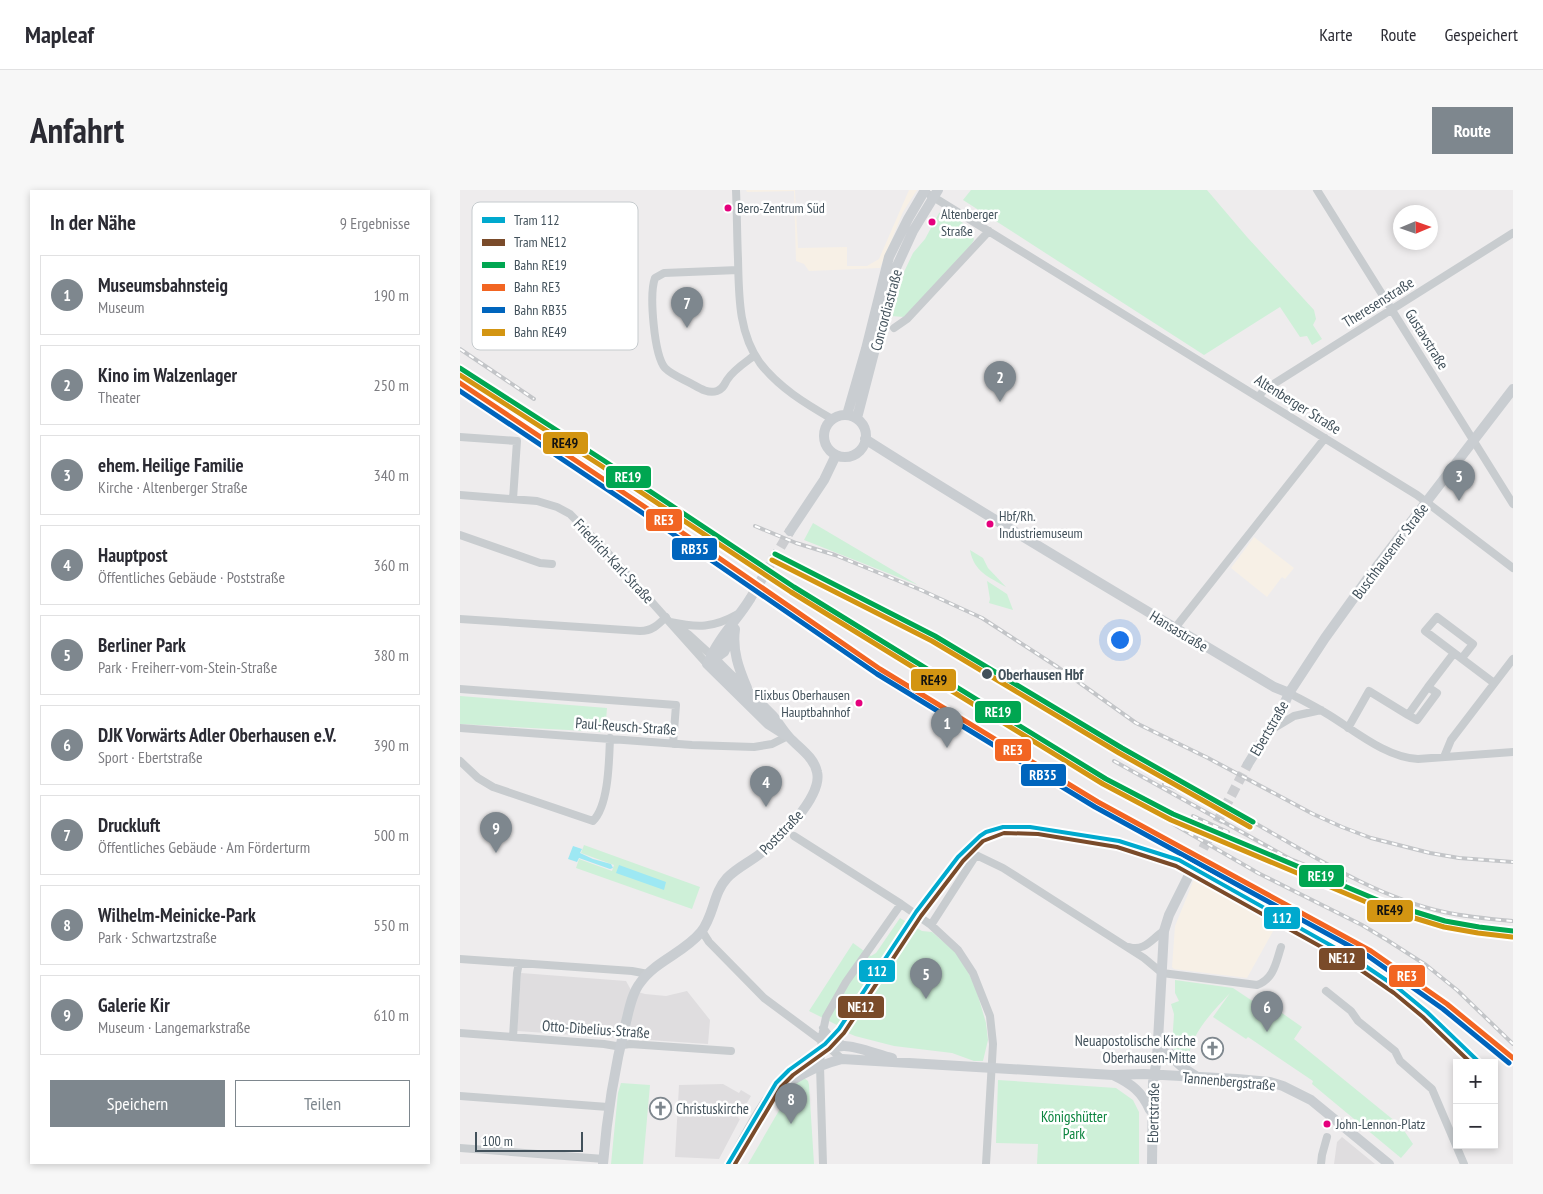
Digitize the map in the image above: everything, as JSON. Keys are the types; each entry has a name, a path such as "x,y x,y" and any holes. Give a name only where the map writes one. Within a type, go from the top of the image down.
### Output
{"main road":[{"name":"Concordiastraße","path":"852,417 894,274 930,192"},
{"name":"Buschhausener Straße","path":"1289,693 1324,638 1371,574 1513,389"},
{"path":"839,416 852,417 865,429 865,439 861,449 846,457 836,455 827,447 824,440 825,428 832,419 839,416"},
{"name":"Hansastraße","path":"865,439 960,499 1175,628 1274,687 1289,693"},
{"path":"790,531 824,480 836,455"},
{"path":"711,660 724,652 750,598"},
{"path":"711,660 726,631 742,612"},
{"path":"735,630 736,658 750,694"},
{"name":"Friedrich-Karl-Straße","path":"711,660 772,716 816,766"},
{"name":"Friedrich-Karl-Straße","path":"711,660 768,724 788,736"},
{"name":"Ebertstraße","path":"1248,764 1283,707 1289,693"},
{"name":"Poststraße","path":"702,931 722,884 730,874 766,849 795,819 816,789 818,777 816,766"},
{"name":"Ebertstraße","path":"1152,1164 1154,1075 1157,1059 1164,931 1169,915 1189,875"},
{"path":"604,1162 608,1107 620,1046 637,987 648,974 687,945 702,931"},
{"path":"1159,1030 1165,1047 1173,1060 1184,1070 1197,1077"},
{"name":"Tannenbergstraße","path":"730,1164 768,1100 787,1074 802,1062 825,1051 845,1046 922,1064"},
{"name":"Tannenbergstraße","path":"768,1100 788,1084 820,1066 842,1059 1270,1082 1311,1100 1390,1164"},
{"path":"1113,1075 1140,1092 1152,1115"}],"street":[{"path":"736,190 738,270 742,322 749,343 755,355 776,380 793,394 832,419"},
{"name":"Gustavstraße","path":"1317,190 1475,440 1513,504"},
{"name":"Altenberger Straße","path":"930,192 989,231 1259,396 1427,502 1513,568"},
{"path":"894,328 907,319 989,231"},
{"name":"Theresenstraße","path":"1259,396 1264,390 1513,233"},
{"path":"738,270 664,273 658,276 654,281 653,292 657,342 662,362 667,370 708,392 720,389 729,378 755,355"},
{"path":"460,437 517,441 513,499"},
{"path":"1175,628 1325,438"},
{"name":"Friedrich-Karl-Straße","path":"460,495 543,502 570,514 606,550 670,621 688,634 711,660"},
{"path":"460,535 540,562 552,564"},
{"path":"460,618 640,631 650,630 670,621 691,626 706,626 742,612"},
{"path":"1462,658 1473,644 1437,617 1425,631 1494,683"},
{"path":"1348,728 1369,691 1408,715 1454,653"},
{"path":"1444,757 1451,740 1513,659"},
{"path":"460,689 676,705 673,744"},
{"name":"Hansastraße","path":"1289,693 1398,756 1418,759 1513,752"},
{"path":"1269,731 1294,716 1321,710"},
{"name":"Paul-Reusch-Straße","path":"460,728 673,744 760,747 778,743 788,736"},
{"path":"460,761 478,778 493,787 593,821 607,785 610,738"},
{"path":"794,836 931,925 962,955 973,973 992,1025 994,1057 991,1067 986,1164"},
{"path":"931,925 976,855 1003,868 1144,958 1162,973 1258,985 1268,978 1275,967 1281,947"},
{"path":"824,1164 820,1066 825,1051 822,1041 823,1028 830,1007 839,991 901,904"},
{"path":"702,931 709,942 764,998 822,1041"},
{"path":"1125,946 1134,949 1142,948 1155,936 1164,931"},
{"path":"460,959 632,971 648,974"},
{"path":"513,1037 517,973 520,964"},
{"path":"1326,991 1395,1051 1400,1062 1432,1089 1464,1164"},
{"name":"Tannenbergstraße","path":"823,1028 831,1038 845,1046"},
{"name":"Otto-Dibelius-Straße","path":"460,1033 620,1046 630,1044 731,1051"},
{"path":"825,1051 842,1059"},
{"path":"460,1096 608,1107"},
{"path":"1322,1164 1322,1155 1327,1137"},
{"path":"460,1148 604,1162"}],"shaded area":[{"path":"746,190 795,190 798,248 847,247 847,266 867,266 879,259 909,190 917,190 903,212 880,268 809,271 804,264 796,261 794,191 747,192"},
{"path":"1254,537 1294,568 1285,579 1282,577 1267,597 1231,568"},
{"path":"1195,877 1277,924 1247,978 1174,969 1172,967 1175,926"},
{"path":"521,973 626,981 631,990 645,994 666,996 687,991 710,1020 708,1044 517,1031"},
{"path":"723,1084 739,1093 741,1090 751,1096 738,1118 740,1119 719,1159 675,1157 679,1085"},
{"path":"1342,1137 1375,1164 1334,1164 1337,1142"}],"green space":[{"path":"971,190 1207,190 1314,310 1316,319 1313,325 1322,339 1312,345 1307,336 1300,337 1280,307 1204,355 963,200"},
{"path":"944,211 966,226 974,240 969,248 904,317 891,316 904,272 913,253 925,239 939,213"},
{"path":"813,523 918,585 804,540"},
{"path":"970,550 983,558 988,568 1006,587 988,577 979,569"},
{"path":"987,581 1007,594 1013,610 989,603"},
{"path":"460,696 607,708 605,732 460,724"},
{"path":"584,845 700,887 692,909 576,868 579,859 612,871 614,865 581,853"},
{"path":"900,918 922,931 932,932 961,957 976,989 986,1023 988,1040 983,1061 974,1061 952,1053 894,1046 855,1036 809,1011 853,943 871,956 876,953"},
{"path":"1175,980 1233,988 1266,1010 1269,1004 1302,1027 1294,1039 1396,1122 1413,1144 1401,1158 1312,1084 1313,1081 1248,1037 1246,1039 1213,1017 1230,993 1202,1025 1192,1043 1188,1064 1181,1059 1172,1047 1174,1014 1171,1004 1179,1001 1175,993"},
{"path":"804,1078 808,1081 809,1085 814,1164 748,1164 795,1083"},
{"name":"Königshütter Park","path":"998,1080 1116,1088 1133,1100 1139,1112 1139,1164 1037,1164 1038,1144 996,1143"},
{"path":"621,1083 650,1085 643,1164 611,1164 618,1093"}],"water":[{"path":"573,846 582,849 580,853 611,864 613,868 610,869 579,858 577,862 568,859"},
{"path":"619,865 666,882 664,890 616,873"}],"tunnel":[{"path":"750,599 790,531"},
{"path":"1189,875 1248,764"}],"railway":[{"path":"460,349 534,399"},
{"path":"632,479 749,564 1014,729 1104,784 1258,873 1362,925 1426,965 1457,990 1513,1044"},
{"path":"755,526 796,543 835,555 921,590 982,618 1056,666 1136,723 1342,827 1371,838 1430,853 1459,858 1513,862"},
{"path":"888,679 1043,776"},
{"path":"1114,761 1292,860"},
{"path":"1164,784 1201,797 1237,813"},
{"path":"1193,816 1228,832"},
{"path":"1253,822 1346,874 1394,896 1444,912 1470,917 1513,921"},
{"path":"1288,858 1345,881"}],"tram line":[{"name":"112","path":"728,1164 776,1083 789,1070 825,1044 839,1029 916,912 958,857 980,836 986,832 1003,827 1030,827 1119,841 1179,860 1355,959 1398,988 1427,1012 1476,1059"},
{"name":"NE12","path":"735,1164 781,1087 793,1075 829,1049 844,1033 921,916 963,861 983,841 1004,833 1038,834 1117,847 1176,866 1352,964 1394,993 1423,1017 1467,1059"}],"rail line":[{"name":"RE19","path":"460,368 794,587 1106,779 1173,814 1380,901 1445,921 1513,931"},
{"name":"RE49","path":"460,375 791,592 1103,784 1171,820 1378,907 1444,927 1512,937"},
{"name":"RE3","path":"460,383 645,507 880,669 1098,802 1371,951 1447,1004 1513,1058"},
{"name":"RB35","path":"460,391 641,512 877,674 1095,807 1368,956 1443,1009 1509,1063"},
{"name":"RE19","path":"775,554 935,636 1122,748 1253,822"},
{"name":"RE49","path":"772,560 932,641 1119,753 1250,827"}],"place":[{"name":"Bero-Zentrum Süd","path":"728,208"},
{"name":"Altenberger Straße","path":"932,222"},
{"name":"Druckluft","path":"687,328"},
{"name":"Kino im Walzenlager","path":"1000,402"},
{"name":"ehem. Heilige Familie","path":"1459,501"},
{"name":"Hbf/Rh. Industriemuseum","path":"990,524"},
{"name":"Oberhausen Hbf","path":"987,674"},
{"name":"Flixbus Oberhausen Hauptbahnhof","path":"859,703"},
{"name":"Museumsbahnsteig","path":"947,748"},
{"name":"Hauptpost","path":"766,807"},
{"name":"Galerie Kir","path":"496,853"},
{"name":"Berliner Park","path":"926,999"},
{"name":"DJK Vorwärts Adler Oberhausen e.V.","path":"1267,1032"},
{"name":"Neuapostolische Kirche Oberhausen-Mitte","path":"1212,1049"},
{"name":"Christuskirche","path":"660,1108"},
{"name":"Wilhelm-Meinicke-Park","path":"791,1124"},
{"name":"John-Lennon-Platz","path":"1327,1124"}]}
